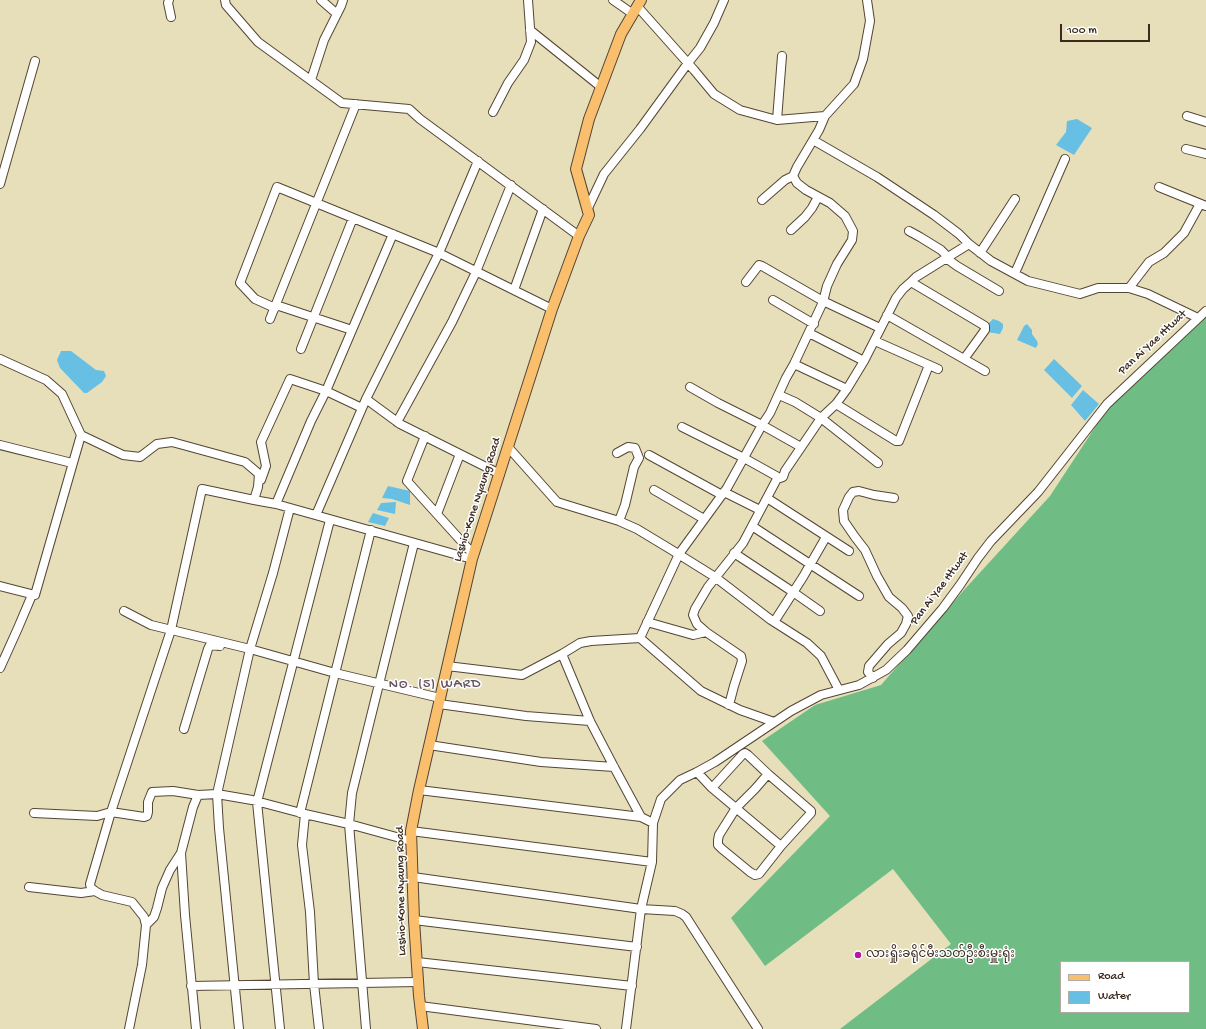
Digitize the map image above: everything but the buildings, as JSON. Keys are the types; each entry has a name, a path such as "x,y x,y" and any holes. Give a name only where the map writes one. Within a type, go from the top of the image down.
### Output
{"main road":[{"name":"Lashio-Kone Nyaung Road","path":"423,1029 414,920 411,836 418,790 473,557 552,310 579,236 589,215 576,169 589,119 621,34 637,7"}],"street":[{"path":"169,0 168,3 171,17"},
{"path":"225,0 226,5 258,42 342,103 409,109 420,119 579,236"},
{"path":"321,0 337,14"},
{"path":"311,80 324,40 343,0"},
{"path":"494,112 508,83 524,60 531,42 528,0"},
{"path":"613,0 637,7 714,94 740,110 777,120 825,116"},
{"path":"587,210 604,174 640,129 700,48 714,23 724,0"},
{"path":"762,200 785,180 793,176 819,130 825,116 854,84 863,59 870,21 867,0"},
{"path":"530,30 601,87"},
{"path":"777,120 782,56"},
{"path":"0,184 35,61"},
{"path":"270,319 356,104"},
{"path":"1187,116 1206,122"},
{"path":"813,140 877,177 934,215 991,261 1028,281 1080,294 1098,288 1129,288 1148,294 1198,318"},
{"path":"1186,148 1206,154"},
{"path":"1015,273 1065,159"},
{"path":"316,515 366,398 439,253 478,161"},
{"path":"640,638 679,554 723,494 770,413 814,324 824,301 827,286 837,264 852,240 853,231 845,216 830,203 806,190 793,176"},
{"path":"397,422 452,322 476,272 511,185"},
{"path":"352,330 255,299 240,283 277,187 439,253 552,310"},
{"path":"1129,288 1149,262 1164,253 1184,233 1203,205 1159,187"},
{"path":"791,230 812,208 818,197"},
{"path":"980,253 1015,199"},
{"path":"514,290 543,209"},
{"path":"301,348 353,218"},
{"path":"909,232 941,250 947,258 957,266 999,291"},
{"path":"276,504 393,234"},
{"path":"729,705 742,661 741,656 697,624 693,615 695,609 708,587 743,543 778,478 783,477 785,471 821,418 836,404 846,389 864,361 896,298 916,277 969,244"},
{"path":"746,282 759,266 824,301 880,328"},
{"path":"911,282 985,326 985,330 964,359"},
{"path":"773,300 814,324"},
{"name":"Pan Ai Yae Htwat","path":"626,1029 641,909 652,862 653,823 662,799 680,780 697,772 791,711 821,695 859,685 886,670 907,650 942,608 991,541 1038,492 1107,404 1206,311"},
{"path":"887,315 985,371"},
{"path":"809,333 864,361"},
{"path":"874,341 938,369"},
{"path":"0,358 46,380 62,394 81,435 123,455 140,457 156,444 172,442 245,462 259,474 258,487"},
{"path":"794,364 846,389"},
{"path":"836,404 896,441 899,441 929,365"},
{"path":"254,500 266,466 261,442 290,380 326,391 362,408"},
{"path":"690,387 801,447"},
{"path":"779,395 795,402 821,418 878,462"},
{"path":"366,398 397,422 500,474"},
{"path":"682,428 744,458 778,478"},
{"path":"0,668 32,595 35,595 81,435"},
{"path":"425,436 407,481 473,557"},
{"path":"0,445 72,463"},
{"path":"618,453 628,446 635,448 639,458 634,466 625,504 619,521"},
{"path":"508,447 557,502 619,521 636,529 716,578 774,622 807,643 821,656 839,690"},
{"path":"437,514 460,454"},
{"path":"649,455 723,494 760,510"},
{"path":"129,1029 142,965 146,925 144,917 132,902 102,895 91,888 90,884 111,812 171,630 202,489 276,504 414,543 473,557"},
{"path":"654,490 704,519"},
{"path":"873,678 868,672 869,666 888,644 901,633 908,616 902,608 889,597 865,550 844,521 843,510 853,492 894,498"},
{"path":"767,498 848,552"},
{"path":"238,1029 217,794 250,649 273,573 290,508"},
{"path":"280,1029 257,802 330,520"},
{"path":"752,526 859,596"},
{"path":"319,1029 314,984 310,912 302,846 303,814 335,673 370,530"},
{"path":"774,622 826,536"},
{"path":"366,1029 349,824 352,792 414,543"},
{"path":"734,553 820,611"},
{"path":"0,586 32,595"},
{"path":"124,611 151,625 250,649 335,673 380,683 439,701 526,716 590,721"},
{"path":"647,622 693,635 706,632"},
{"path":"447,666 522,675 580,643 591,640 640,638 701,691 740,710 774,722"},
{"path":"184,729 210,645 238,650 250,649"},
{"path":"562,654 590,721 641,817"},
{"path":"429,745 541,762 614,767"},
{"path":"712,788 745,753 811,811 811,813 781,846 759,874 755,875 750,872 722,849 718,845 718,840 719,835 736,808 768,774"},
{"path":"697,772 712,788 781,846"},
{"path":"418,790 641,817 653,823"},
{"path":"34,812 97,816 111,812 144,817 147,816 148,802 152,792 173,791 198,795 217,794 349,824 411,836 652,862"},
{"path":"196,1029 185,915 182,853 193,807 198,795"},
{"path":"146,925 154,917 158,908 164,882 170,870 182,853"},
{"path":"413,877 641,909 675,911 682,914 686,917 758,1029"},
{"path":"29,887 81,893 95,891"},
{"path":"414,920 637,947"},
{"path":"417,962 632,986"},
{"path":"191,986 418,982"},
{"path":"420,1006 596,1029"}],"green space":[{"path":"1206,316 1206,1029 840,1029 951,944 893,869 765,966 731,918 830,816 762,741 815,705 881,685 964,590 1050,496 1109,406"}],"water":[{"path":"1077,119 1092,128 1074,155 1056,145 1066,132 1067,121"},
{"path":"993,319 1003,324 1000,334 987,332 988,324"},
{"path":"1027,324 1032,330 1032,334 1037,341 1038,344 1036,348 1017,340 1024,326"},
{"path":"61,351 71,351 96,370 104,371 106,376 102,382 87,393 84,393 60,368 57,360"},
{"path":"1054,359 1082,386 1072,398 1044,370"},
{"path":"1083,390 1099,404 1085,421 1071,405"},
{"path":"388,486 410,491 410,505 392,499 382,498"},
{"path":"396,502 395,514 377,510 381,503"},
{"path":"373,513 389,518 385,526 368,522"}],"place":[{"name":"လားရှိုးခရိုင်မီးသတ်ဦးစီးမှူးရုံး","path":"858,955"}],"district":[{"name":"NO. (5) WARD","path":"435,685"}]}
